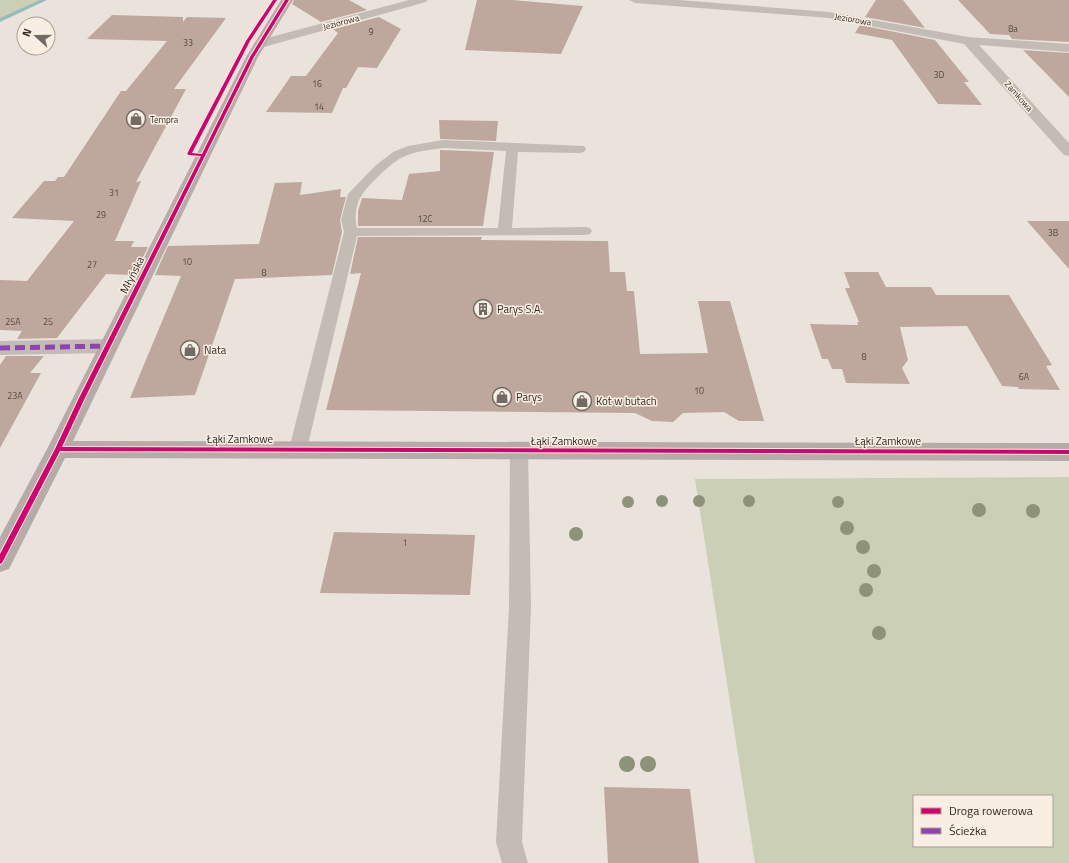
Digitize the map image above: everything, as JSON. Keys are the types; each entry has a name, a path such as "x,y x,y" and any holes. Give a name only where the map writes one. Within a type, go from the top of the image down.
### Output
{"street":[{"name":"Młyńska","path":"0,561 58,449 108,346 260,44 287,0"},
{"name":"Jeziorowa","path":"260,44 422,0"},
{"name":"Jeziorowa","path":"635,0 829,15 968,41 1069,48"},
{"name":"Zamkowa","path":"968,41 1069,152"},
{"path":"0,348 108,346"},
{"name":"Łąki Zamkowe","path":"58,449 1069,452"}],"lane":[{"path":"298,449 351,232 348,220 355,194 379,169 397,155 412,149 443,144 512,148 580,149"},
{"path":"506,232 512,148"},
{"path":"351,232 585,231"},
{"path":"515,863 509,842 520,607 519,450"}],"green space":[{"path":"0,0 44,0 0,20"},
{"path":"1069,477 1069,863 755,863 695,479"}],"building":[{"path":"294,0 349,0 367,10 321,22 292,4"},
{"path":"477,0 512,0 583,6 561,54 465,50"},
{"path":"876,0 903,0 925,28 865,17"},
{"path":"958,0 1069,0 1069,42 1012,39 1009,35 990,34"},
{"path":"112,15 183,17 183,22 187,17 226,18 174,89 186,89 136,182 141,181 115,241 134,241 131,247 148,247 134,275 106,274 57,338 17,339 22,331 0,330 0,280 27,281 74,221 12,218 44,181 55,181 58,177 64,177 121,91 126,91 167,41 87,39"},
{"path":"379,17 401,29 377,68 358,67 346,88 343,88 332,113 266,112 291,76 306,76 338,33 333,29"},
{"path":"860,25 935,40 969,82 964,82 982,105 938,104 892,40 855,33"},
{"path":"1023,50 1069,53 1069,97"},
{"path":"439,120 498,121 496,141 440,139"},
{"path":"440,150 494,152 483,226 358,226 358,211 362,198 402,200 409,174 440,171"},
{"path":"302,182 300,195 341,189 340,197 346,197 340,220 342,232 332,275 235,279 195,395 130,398 181,276 155,275 168,246 259,244 275,183"},
{"path":"1027,221 1069,221 1069,269"},
{"name":"Parys S.A.","path":"358,237 482,237 481,240 608,241 610,272 625,272 627,291 634,291 640,354 708,353 698,301 730,301 764,421 739,421 724,412 683,413 673,422 652,421 635,413 326,410 361,273 350,274"},
{"path":"844,272 878,272 886,287 931,287 936,295 1009,295 1052,365 1046,366 1060,390 1019,389 1018,387 1002,386 967,326 900,327 908,360 902,368 910,384 846,383 842,369 832,369 828,359 822,359 810,324 858,325 857,322 859,322 845,288 850,288"},
{"path":"6,356 44,356 30,373 41,373 0,448 0,365"},
{"path":"334,532 475,535 470,595 320,593"},
{"path":"604,787 690,789 699,863 608,863"}],"waterway":[{"path":"0,20 44,0"}],"marked path":[{"path":"0,348 108,346"}],"cycle path":[{"path":"203,155 189,154 248,41 275,0"},
{"path":"0,561 58,449 252,57 287,0"},
{"path":"58,449 1069,452"}],"place":[{"name":"Tempra","path":"136,119"},
{"name":"Parys S.A.","path":"483,309"},
{"name":"Nata","path":"190,350"},
{"name":"Parys","path":"502,397"},
{"name":"Kot w butach","path":"582,401"}]}
